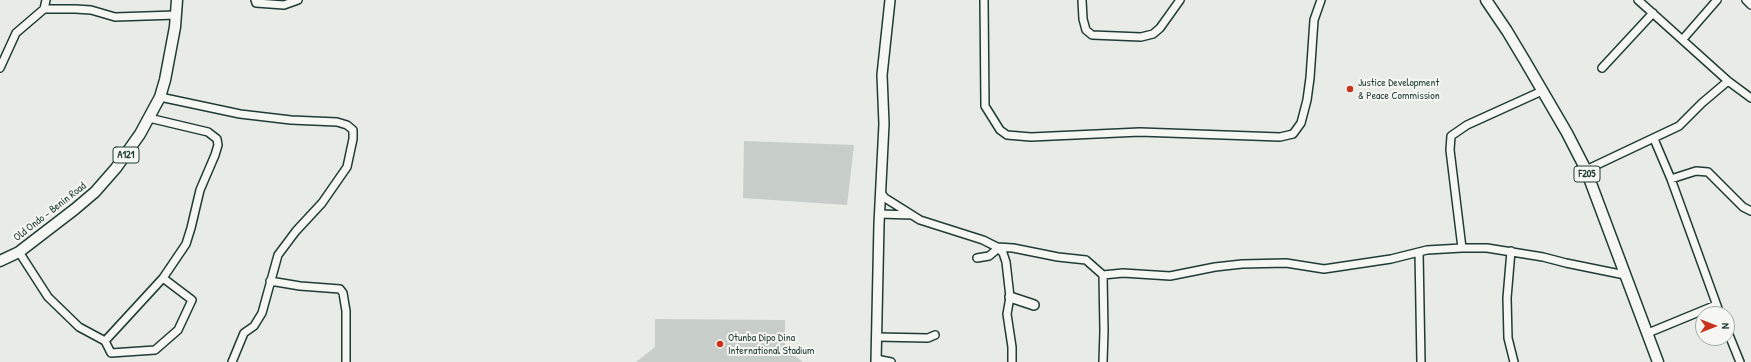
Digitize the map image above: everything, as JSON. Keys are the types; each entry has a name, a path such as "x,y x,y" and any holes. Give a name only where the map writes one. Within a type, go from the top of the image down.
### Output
{"main road":[{"name":"Old Ondo - Benin Road","path":"0,262 19,252 75,209 105,181 133,144 150,118 160,97 165,80 176,15 177,0"},
{"name":"F205","path":"1486,0 1507,31 1567,133 1586,170 1658,362"}],"street":[{"path":"0,68 16,33 44,9 46,0"},
{"path":"255,0 256,3 284,5 298,0"},
{"path":"884,0 891,0 882,75 884,124 876,360 891,362"},
{"path":"984,0 985,106 1000,130 1007,135 1031,137 1140,132 1280,137 1293,134 1301,123 1307,100 1314,20 1321,0"},
{"path":"1082,0 1083,19 1086,30 1092,35 1141,37 1152,34 1160,28 1180,0"},
{"path":"1638,0 1728,81 1751,98"},
{"path":"1682,39 1717,0"},
{"path":"1746,0 1751,5"},
{"path":"44,9 91,10 115,17 176,15"},
{"path":"1602,68 1653,13"},
{"path":"1586,170 1679,126 1702,103 1728,81"},
{"path":"1462,248 1450,150 1451,136 1467,125 1542,91"},
{"path":"160,97 240,114 291,120 337,122 347,125 353,130 353,139 347,167 322,203 296,231 278,255 262,313 254,326 244,333 232,362"},
{"path":"105,341 163,278 186,244 200,190 218,145 217,139 208,132 150,118"},
{"path":"1648,333 1716,305 1671,179 1654,139"},
{"path":"1671,179 1696,172 1708,172 1743,207 1751,211"},
{"path":"881,193 885,198 920,220 983,240 997,247 1013,248 1058,257 1086,260 1103,275 1123,273 1170,276 1215,267 1249,264 1286,263 1324,269 1391,259 1427,250 1462,248 1487,248 1544,257 1625,275"},
{"path":"880,214 912,215"},
{"path":"977,258 989,256 997,247"},
{"path":"997,247 1002,253 1006,262 1010,297 1007,314 1012,347 1012,362"},
{"path":"19,252 48,297 79,327 105,341 110,353 155,350 178,330 192,300 163,278"},
{"path":"1419,252 1421,362"},
{"path":"1511,252 1507,304 1508,338 1514,362"},
{"path":"1102,362 1104,331 1103,275"},
{"path":"270,281 300,286 340,289 343,292 346,311 346,362"},
{"path":"1010,297 1034,305"},
{"path":"876,337 928,338 935,335"},
{"path":"1734,346 1740,362"}],"shaded area":[{"path":"744,141 854,145 847,205 743,198"},
{"name":"Otunba Dipo Dina International Stadium","path":"655,319 785,320 785,348 803,362 636,362 655,347"}],"place":[{"name":"Justice Development & Peace Commission","path":"1350,89"},
{"name":"Otunba Dipo Dina International Stadium","path":"720,344"}]}
